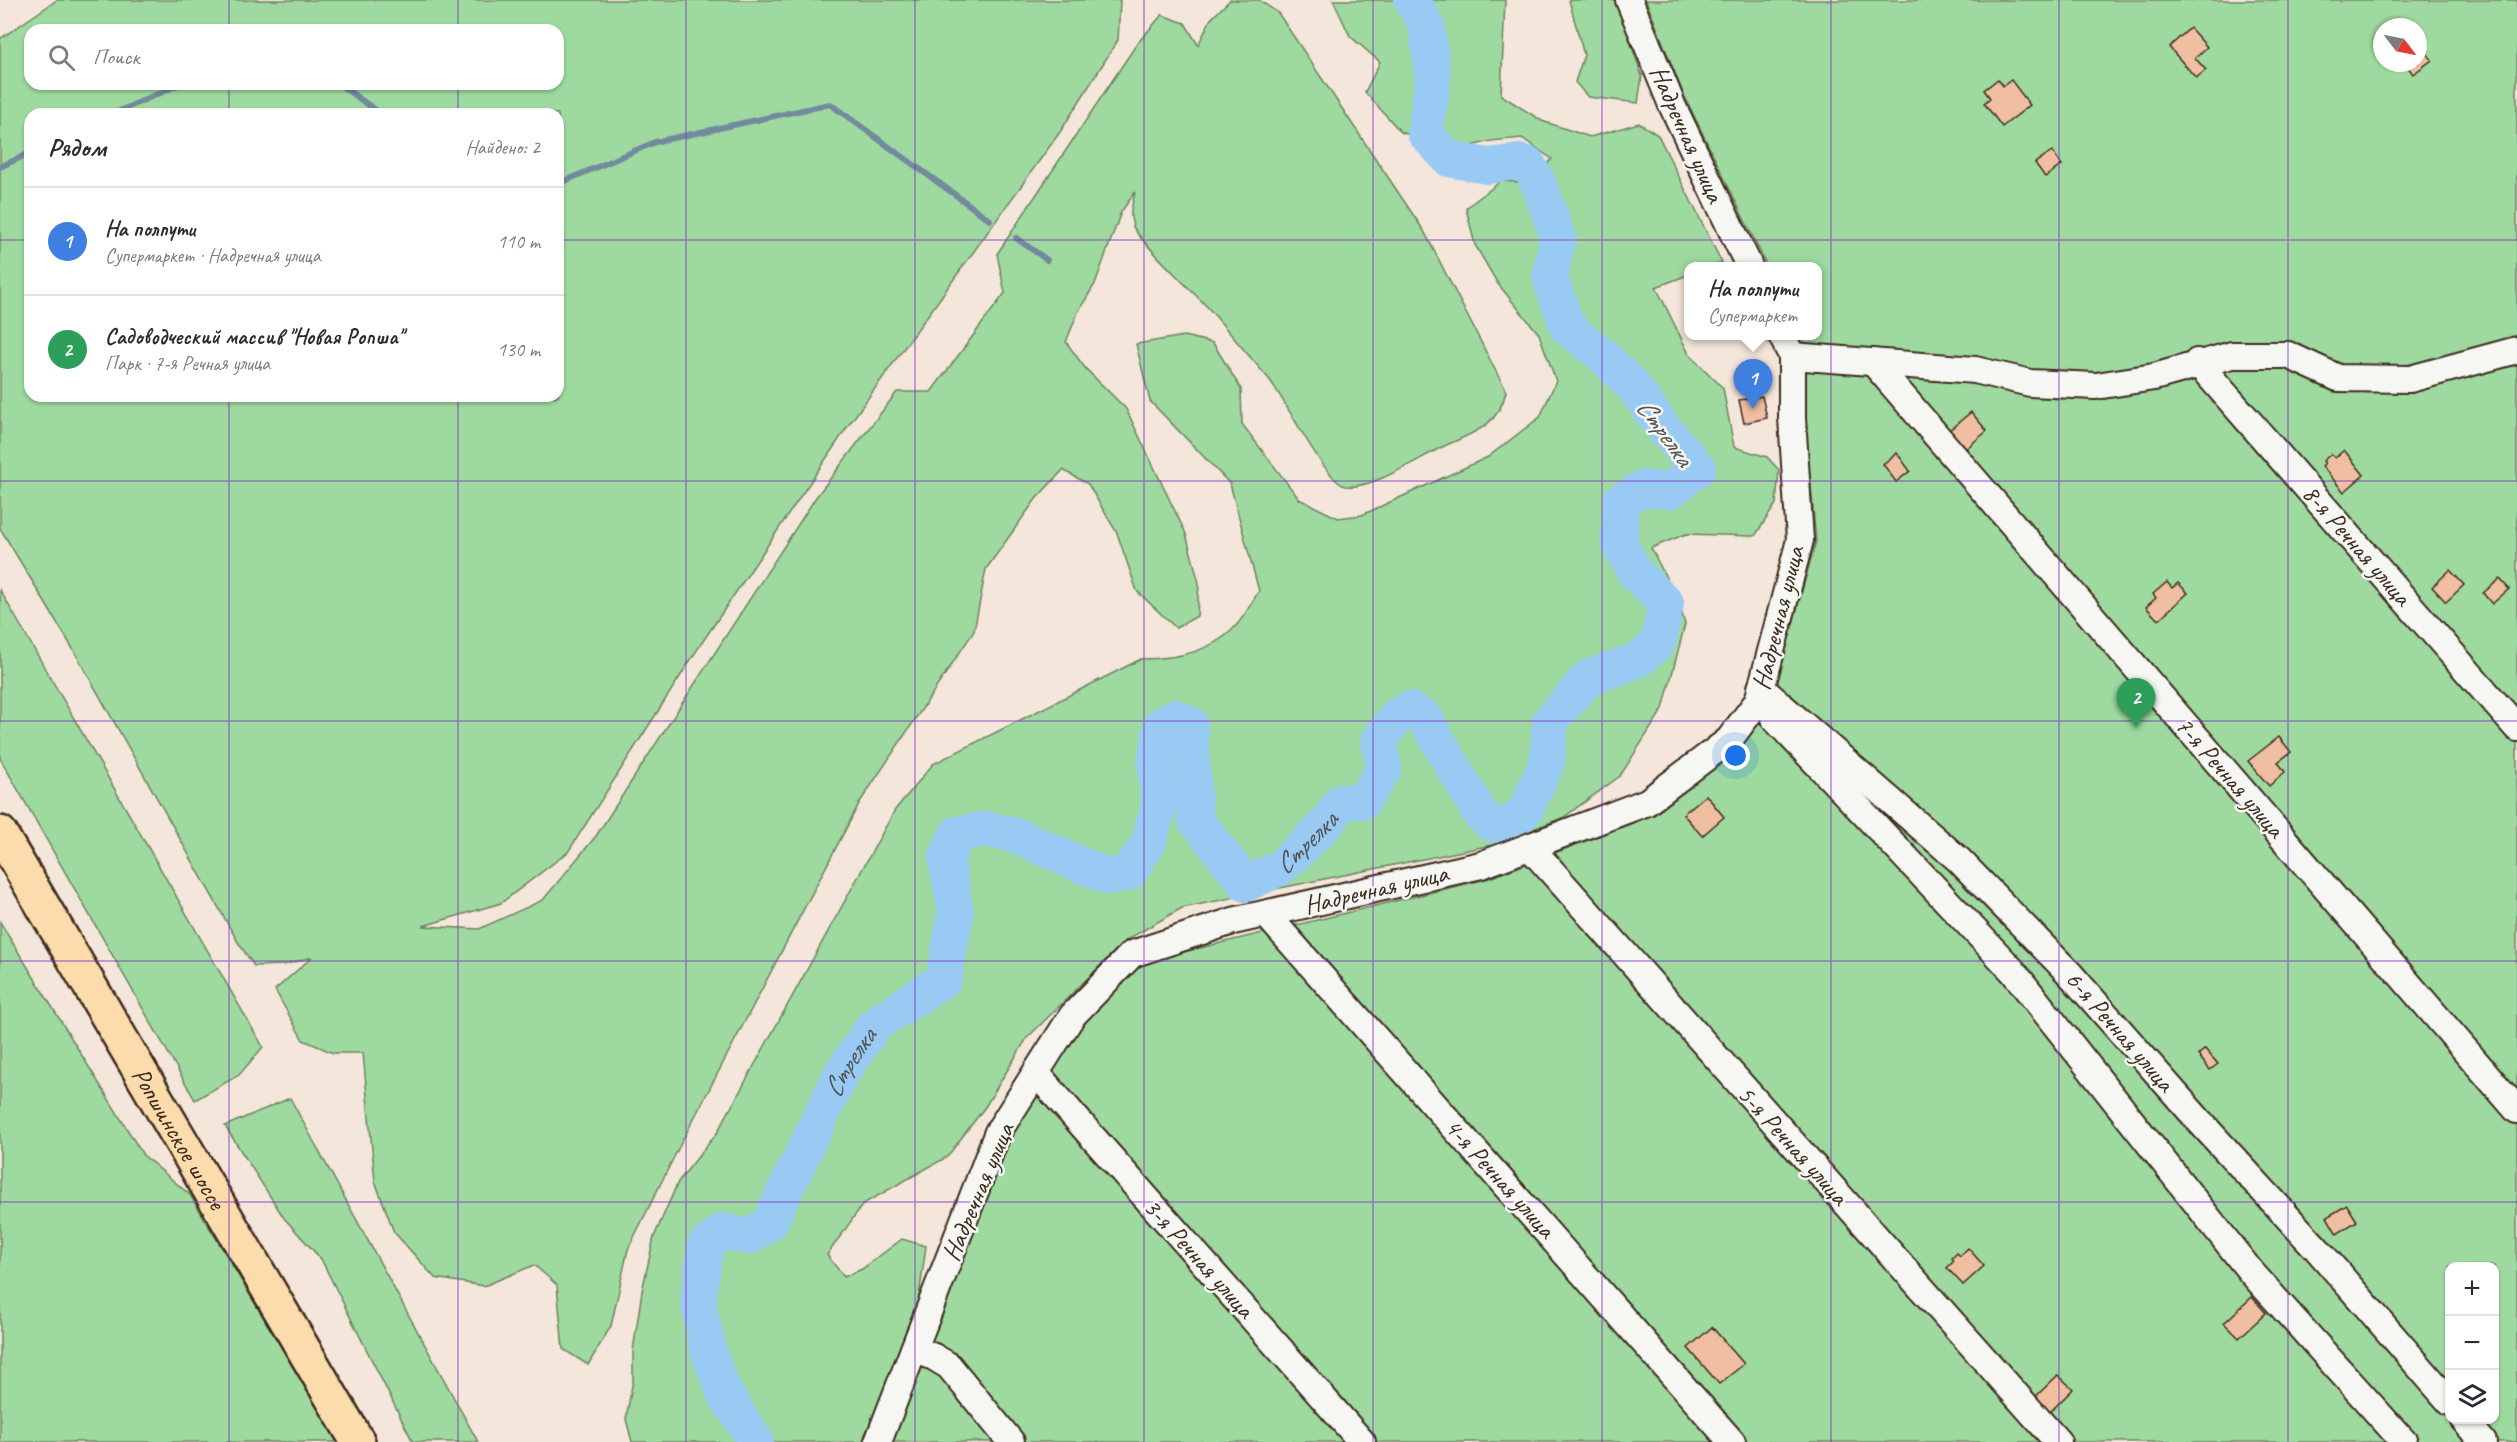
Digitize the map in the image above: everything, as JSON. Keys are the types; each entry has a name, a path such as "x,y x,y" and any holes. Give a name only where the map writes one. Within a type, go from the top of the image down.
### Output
{"main road":[{"name":"Ропшинское шоссе","path":"0,833 358,1442"}],"street":[{"name":"Надречная улица","path":"1629,0 1672,105 1747,262"},
{"name":"Надречная улица","path":"878,1442 998,1132 1072,1016 1132,954 1233,921 1481,865 1647,802 1729,740 1759,694 1800,540 1787,346"},
{"path":"1787,346 1873,362 1975,370 2030,383 2096,386 2154,376 2197,362 2232,355 2288,355 2338,378 2410,380 2517,350"},
{"name":"7-я Речная улица","path":"1873,362 2517,1110"},
{"name":"8-я Речная улица","path":"2197,362 2517,728"},
{"name":"6-я Речная улица","path":"1759,694 1959,860 2070,974 2202,1124 2317,1248 2445,1396"},
{"name":"6-я Речная улица","path":"1759,694 2012,970 2251,1272 2404,1442"},
{"name":"5-я Речная улица","path":"1530,847 2058,1442"},
{"name":"4-я Речная улица","path":"1266,914 1732,1442"},
{"name":"3-я Речная улица","path":"1036,1073 1362,1442"},
{"path":"914,1349 949,1366 1011,1442"},
{"path":"2468,1424 2483,1442"}],"green space":[{"path":"57,0 1120,0 1118,40 1060,132 850,423 697,650 568,852 501,903 423,926 479,929 543,900 596,836 816,497 897,392 931,392 1005,293 997,254 1136,45 1162,15 1185,23 1198,45 1211,19 1230,0 1259,0 1278,13 1424,231 1506,391 1491,421 1474,433 1381,479 1356,486 1345,486 1327,470 1269,379 1210,310 1137,233 1131,216 1135,192 1121,212 1095,284 1078,312 1066,342 1085,368 1126,409 1186,534 1199,583 1197,616 1176,628 1137,591 1117,533 1088,484 1063,470 1036,499 986,569 974,631 860,802 680,1145 628,1249 611,1326 588,1365 563,1349 557,1285 534,1265 484,1286 435,1278 394,1232 375,1181 363,1053 333,1053 303,1040 275,990 312,957 284,965 254,966 238,942 73,649 0,528 0,39"},
{"path":"1333,0 1505,0 1501,95 1542,121 1590,137 1639,123 1658,135 1722,262 1684,262 1684,276 1656,287 1689,354 1723,388 1734,447 1767,457 1779,470 1776,504 1755,536 1686,534 1651,548 1679,603 1685,624 1663,709 1620,776 1564,817 1492,845 1182,908 1126,940 1027,1038 985,1107 947,1157 863,1204 827,1255 844,1277 862,1269 902,1239 926,1246 917,1311 862,1442 632,1442 626,1419 633,1380 633,1351 642,1291 654,1237 678,1182 717,1133 895,810 933,764 1141,659 1165,658 1189,653 1222,638 1236,626 1259,591 1230,484 1150,401 1136,344 1184,336 1213,343 1241,389 1242,424 1299,499 1338,518 1362,515 1488,457 1540,417 1556,381 1539,334 1498,284 1475,245 1466,208 1501,181 1528,183 1552,159 1522,138 1491,141 1456,150 1401,132 1365,92 1380,62 1350,36"},
{"path":"1569,0 1616,0 1642,76 1638,103 1588,97 1575,82 1584,55"},
{"path":"1646,0 2517,0 2517,1442 890,1442 1006,1137 1082,1024 1138,963 1487,879 1654,815 1739,749 1770,706 1816,541 1805,420 1802,340 1822,340 1822,262 1765,262 1683,93"},
{"path":"0,590 263,1047 239,1075 195,1100 0,758"},
{"path":"0,922 143,1155 190,1195 338,1442 0,1442"},
{"path":"290,1098 478,1442 413,1442 321,1259 284,1218 225,1126"}],"building":[{"path":"2190,28 2207,47 2195,58 2206,70 2196,78 2169,47"},
{"path":"2427,53 2432,60 2427,64"},
{"path":"1998,79 2003,86 2011,80 2030,105 2002,127 1984,103 1990,98 1984,90"},
{"path":"2052,151 2062,165 2045,177 2035,163"},
{"path":"1762,396 1767,418 1744,423 1739,400"},
{"path":"1971,412 1987,431 1963,451 1947,432"},
{"path":"2344,450 2364,475 2344,492 2322,466 2325,463 2323,461 2331,454 2335,458"},
{"path":"1897,453 1910,471 1896,482 1883,464"},
{"path":"2450,570 2464,585 2446,602 2432,587"},
{"path":"2500,579 2509,589 2492,604 2483,593"},
{"path":"2167,582 2172,588 2178,583 2188,593 2158,620 2146,607 2156,598 2153,594"},
{"path":"2279,737 2291,752 2278,762 2285,772 2269,786 2248,761"},
{"path":"1706,795 1724,817 1702,836 1683,814"},
{"path":"2205,1049 2218,1064 2210,1070 2198,1055"},
{"path":"2347,1205 2357,1221 2337,1234 2327,1217"},
{"path":"1968,1248 1984,1266 1963,1285 1947,1268 1954,1261 1952,1258 1957,1253 1960,1256"},
{"path":"2252,1297 2266,1313 2239,1338 2224,1323"},
{"path":"1712,1327 1744,1364 1719,1384 1688,1348"},
{"path":"2058,1375 2073,1389 2046,1416 2031,1401"}],"waterway":[{"name":"Стрелка","path":"756,1442 724,1392 709,1353 698,1301 706,1244 723,1231 748,1237 769,1224 840,1076 874,1025 944,979 956,912 946,858 957,834 987,829 1020,837 1108,877 1128,873 1148,844 1159,805 1155,763 1162,724 1175,717 1190,724 1195,819 1246,884 1280,868 1328,822 1341,802 1363,801 1384,769 1378,741 1397,716 1409,709 1425,718 1481,815 1494,825 1511,826 1526,809 1547,762 1550,721 1588,678 1638,660 1658,643 1666,603 1636,574 1619,543 1621,501 1643,488 1670,491 1698,468 1661,425 1632,385 1602,355 1568,328 1550,277 1558,238 1540,187 1528,164 1519,162 1487,166 1449,159 1425,133 1433,79 1427,27 1412,0"},
{"path":"126,108 167,90"},
{"path":"347,90 373,108"},
{"path":"564,181 655,142 830,104 990,220"},
{"path":"0,167 24,156"},
{"path":"1016,238 1047,260"}],"place":[{"name":"На полпути","path":"1753,409"},
{"name":"Садоводческий массив \"Новая Ропша\"","path":"2136,728"}]}
